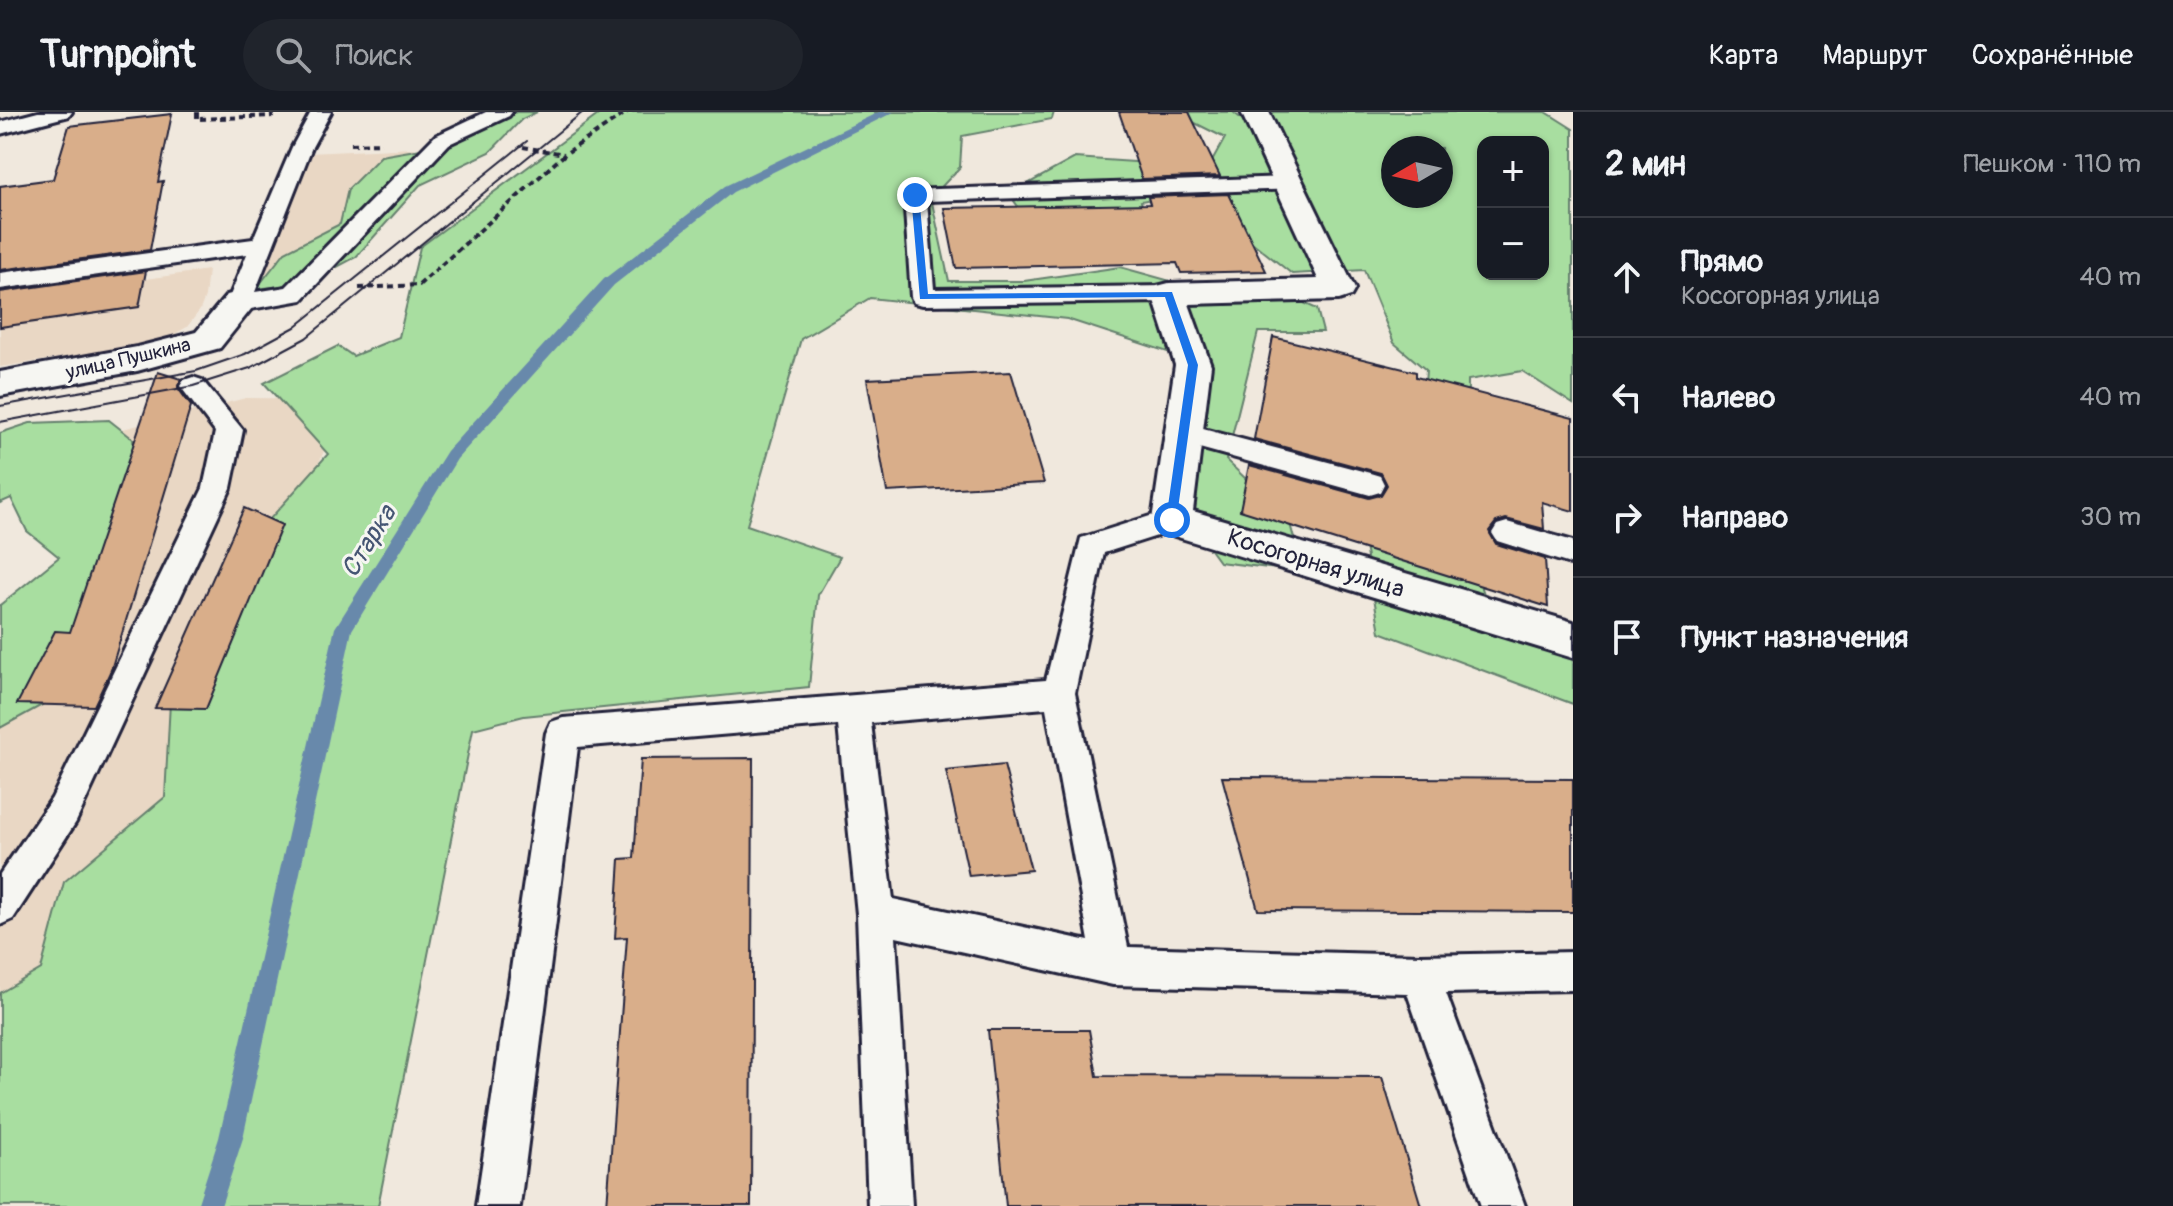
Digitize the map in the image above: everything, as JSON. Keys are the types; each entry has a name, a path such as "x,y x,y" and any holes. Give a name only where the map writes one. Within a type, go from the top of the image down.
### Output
{"street":[{"path":"1172,520 1193,365 1169,294 1339,289 1255,112"},
{"name":"улица Пушкина","path":"0,384 137,359 208,340 239,303"},
{"name":"Косогорная улица","path":"1172,520 1573,640"}],"lane":[{"path":"0,128 62,112"},
{"path":"239,303 293,294 442,140 502,112"},
{"path":"239,303 302,147 320,113"},
{"path":"1169,294 923,297 915,195 1290,184"},
{"path":"0,281 264,245"},
{"path":"0,906 64,810 217,488 229,430 193,386"},
{"path":"1184,434 1370,484"},
{"path":"1113,966 1059,693 1091,546 1172,520"},
{"path":"1507,533 1573,553"},
{"path":"498,1206 563,733 1059,693"},
{"path":"853,708 876,914 890,1206"},
{"path":"876,914 1113,966 1420,974 1573,971"},
{"path":"1420,974 1503,1206"}],"path":[{"path":"197,112 197,119 320,113"},
{"path":"293,294 419,285 565,154 627,112"}],"shaded area":[{"path":"415,148 331,243 262,283 308,153"},
{"path":"208,270 200,310 187,327 159,343 0,367 0,300"},
{"path":"246,398 346,399 4,1206 0,1206 0,677 45,605 103,434"}],"green space":[{"path":"516,112 537,112 522,119 490,152 420,185 356,257 307,283 256,289 285,252 340,224 348,189 381,156 450,144"},
{"path":"602,112 1054,112 1052,119 962,136 960,167 931,198 949,281 1024,281 1120,267 1181,284 1263,284 1317,309 1323,332 1258,332 1226,460 1289,520 1303,572 1219,562 1181,510 1174,354 1067,319 870,298 801,339 747,525 840,557 818,595 809,687 524,716 473,729 378,1206 0,1206 0,993 41,969 64,882 165,797 171,683 252,539 328,454 264,383 338,346 353,356 399,337 420,247"},
{"path":"1173,112 1233,112 1255,130 1274,112 1546,112 1573,129 1573,404 1522,371 1468,380 1467,508 1418,482 1426,370 1394,343 1364,270 1292,274 1189,192 1141,201 1151,249 1046,245 1009,194 1075,158 1209,167 1225,138"},
{"path":"109,420 133,439 141,528 91,570 129,609 108,669 0,728 0,605 59,557 27,531 11,498 0,503 0,433 30,423"},
{"path":"1270,438 1456,510 1484,594 1573,630 1573,704 1380,632 1363,535 1255,477"}],"building":[{"path":"1119,112 1189,112 1220,176 1142,179"},
{"path":"172,114 158,182 163,181 150,250 0,270 0,186 53,179 69,126"},
{"path":"1229,194 1266,271 1181,273 1177,263 956,268 944,208 1150,204 1148,197"},
{"path":"146,271 139,307 0,327 0,292"},
{"path":"1273,337 1416,372 1416,377 1573,418 1573,511 1542,502 1544,529 1506,519 1496,522 1489,531 1496,544 1545,559 1548,607 1240,510 1249,465 1369,498 1381,495 1387,485 1381,473 1254,439"},
{"path":"158,372 181,379 178,388 191,406 111,670 94,706 17,704 55,631 70,632"},
{"path":"1011,372 1044,483 887,492 867,379"},
{"path":"244,508 282,525 206,709 155,708"},
{"path":"753,758 751,1206 607,1206 627,937 615,938 620,859 634,858 641,759"},
{"path":"1004,765 1031,870 969,876 946,771"},
{"path":"1222,777 1573,779 1573,912 1258,910"},
{"path":"988,1030 1089,1030 1097,1076 1382,1077 1421,1206 1006,1206"}],"waterway":[{"name":"Старка","path":"209,1206 231,1138 344,628 452,455 609,282 729,189 888,112"}],"tram line":[{"path":"0,422 193,386 250,368 306,338 583,112"},
{"path":"0,406 196,371 245,354 295,327 527,141"}],"route":[{"path":"915,195 923,297 1169,294 1193,365 1172,520"}]}
